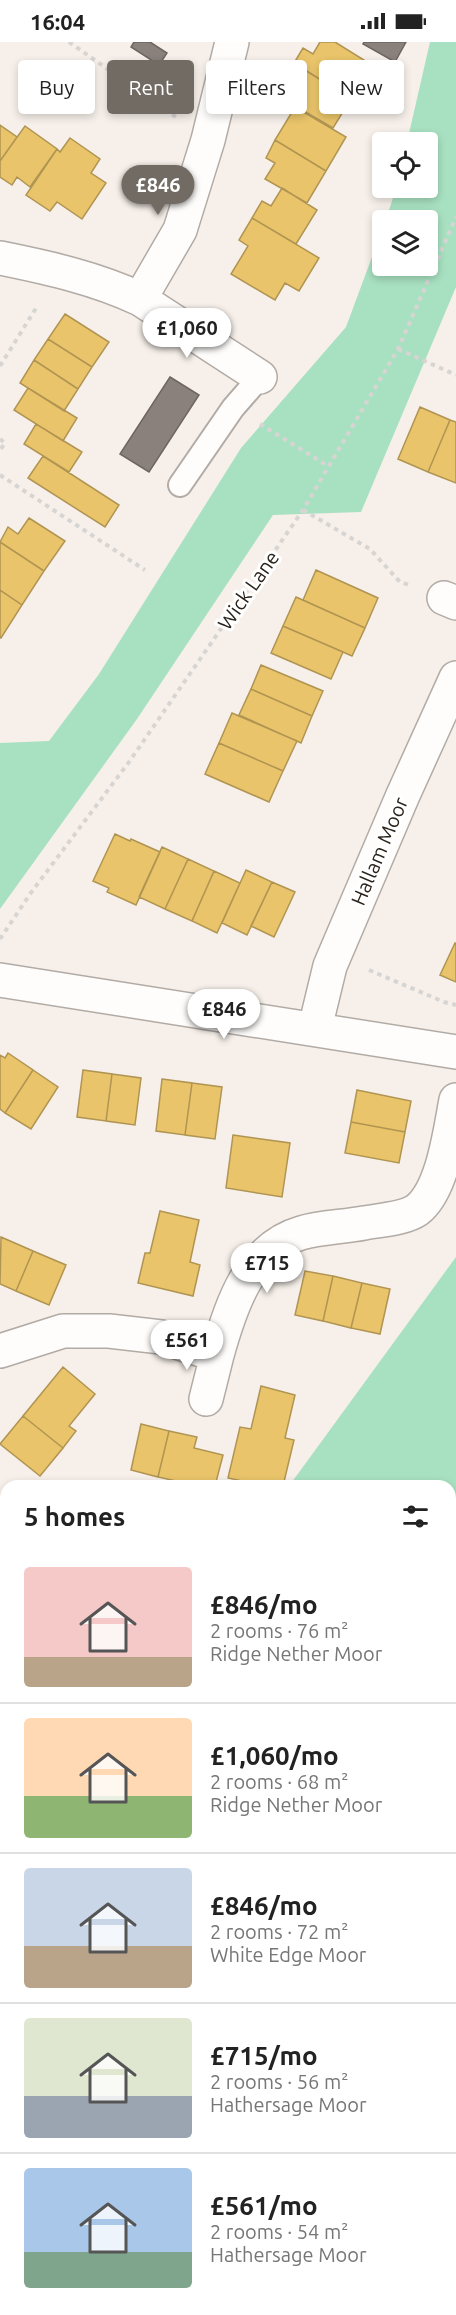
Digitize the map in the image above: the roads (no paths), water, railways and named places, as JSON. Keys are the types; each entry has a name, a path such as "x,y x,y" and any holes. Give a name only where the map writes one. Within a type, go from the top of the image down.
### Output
{"main road":[{"path":"140,299 180,230 208,140 232,42"},
{"path":"0,258 79,275 140,299 260,377"},
{"name":"Hallam Moor","path":"315,1028 330,966 456,678"},
{"path":"0,980 456,1052"},
{"path":"206,1399 227,1321 247,1278 268,1252 283,1240 300,1233 397,1217 416,1210 431,1194 438,1178 456,1100"},
{"path":"0,1351 63,1331 109,1331 161,1337 217,1355"}],"lane":[{"path":"180,485 233,408 260,377"}]}
